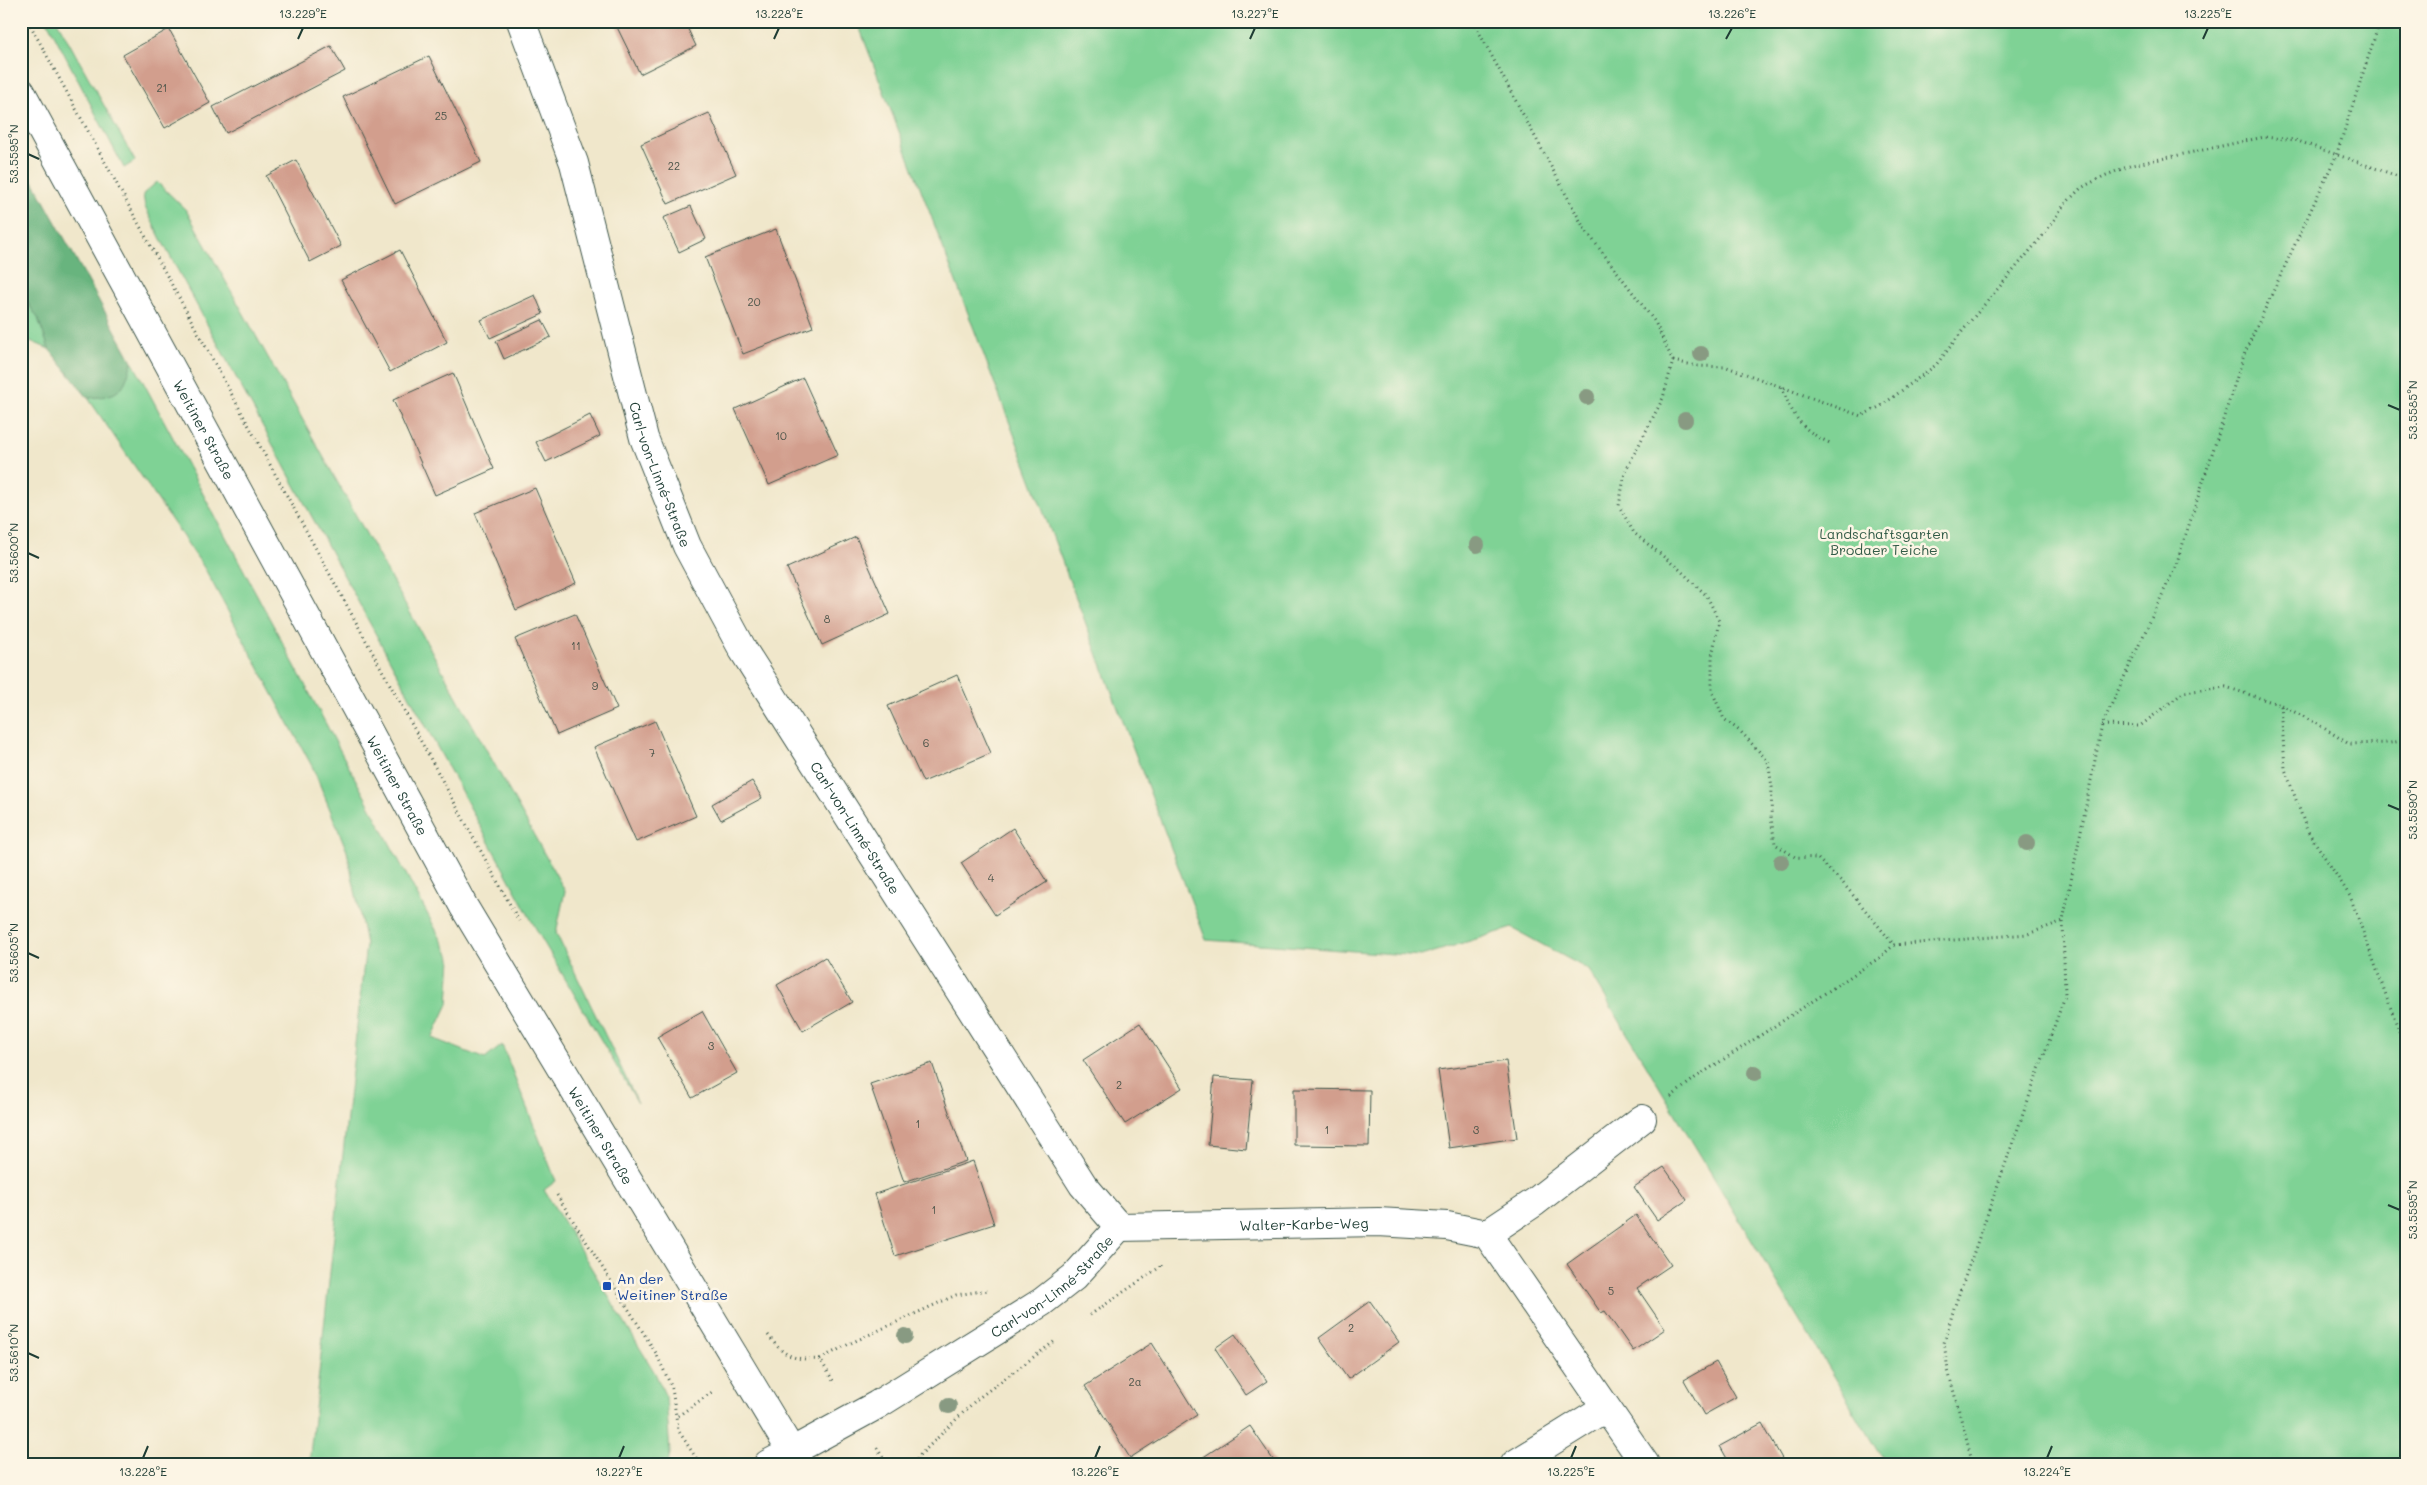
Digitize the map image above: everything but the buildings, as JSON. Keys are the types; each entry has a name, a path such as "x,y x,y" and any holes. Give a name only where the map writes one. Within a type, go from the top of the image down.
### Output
{"street":[{"name":"Carl-von-Linné-Straße","path":"522,21 574,163 644,438 687,546 748,658 1083,1185 1119,1227 1074,1277 1042,1302 786,1460"},
{"name":"Weitiner Straße","path":"21,92 464,907 786,1460"},
{"path":"1642,1119 1535,1202 1487,1234 1645,1464"},
{"name":"Walter-Karbe-Weg","path":"1119,1227 1378,1222 1446,1226 1487,1234"},
{"path":"1515,1464 1606,1408"}],"path":[{"path":"28,21 521,925"},
{"path":"1473,21 1584,228 1655,322 1673,361 1663,398 1625,472 1619,506 1634,533 1679,569 1707,596 1720,621 1712,656 1712,691 1724,719 1741,732 1768,761 1772,787 1771,818 1774,844 1795,857 1817,858 1844,883 1894,945"},
{"path":"1973,1464 1948,1370 1944,1343 1954,1308 2065,996 2063,921 2102,724 2176,565 2245,352 2336,156 2380,21"},
{"path":"1673,361 1698,366 1727,367 1861,416 1881,406 1936,365 2045,233 2064,205 2081,188 2104,176 2132,164 2264,137 2295,140 2336,156 2406,179"},
{"path":"1780,386 1793,414 1810,434 1830,442"},
{"path":"2102,724 2140,726 2184,692 2226,687 2281,705 2316,723 2349,744 2390,743 2406,740"},
{"path":"2281,705 2285,769 2306,830 2350,896 2406,1050"},
{"path":"1642,1119 1695,1078 1879,958 1894,945 2028,934 2063,921"},
{"path":"557,1195 656,1353 672,1388 678,1430 700,1464"},
{"path":"1089,1316 1160,1267 1163,1227"},
{"path":"766,1332 777,1348 790,1357 820,1359 956,1296 976,1291 991,1290"},
{"path":"916,1464 918,1457 976,1400 1059,1338"},
{"path":"820,1359 856,1416"}],"green space":[{"path":"47,21 57,21 135,161 124,168"},
{"name":"Landschaftsgarten Brodaer Teiche","path":"857,21 2406,21 2406,1464 1886,1464 1589,970 1512,928 1421,956 1206,940"},
{"path":"21,159 132,361 123,385 119,390 107,396 88,398 49,349 38,318 21,293"},
{"path":"157,182 186,210 565,891 556,933 638,1103 540,936 163,243 145,207 143,194"},
{"path":"21,294 38,318 49,349 21,337"},
{"path":"132,361 451,958 448,1004 432,1038 485,1059 502,1045 556,1181 544,1190 655,1373 666,1397 670,1453 668,1464 309,1464 366,944 347,851 313,768 205,569 88,398 107,396 119,390 126,379"}],"place":[{"name":"An der Weitiner Straße","path":"607,1286"}]}
